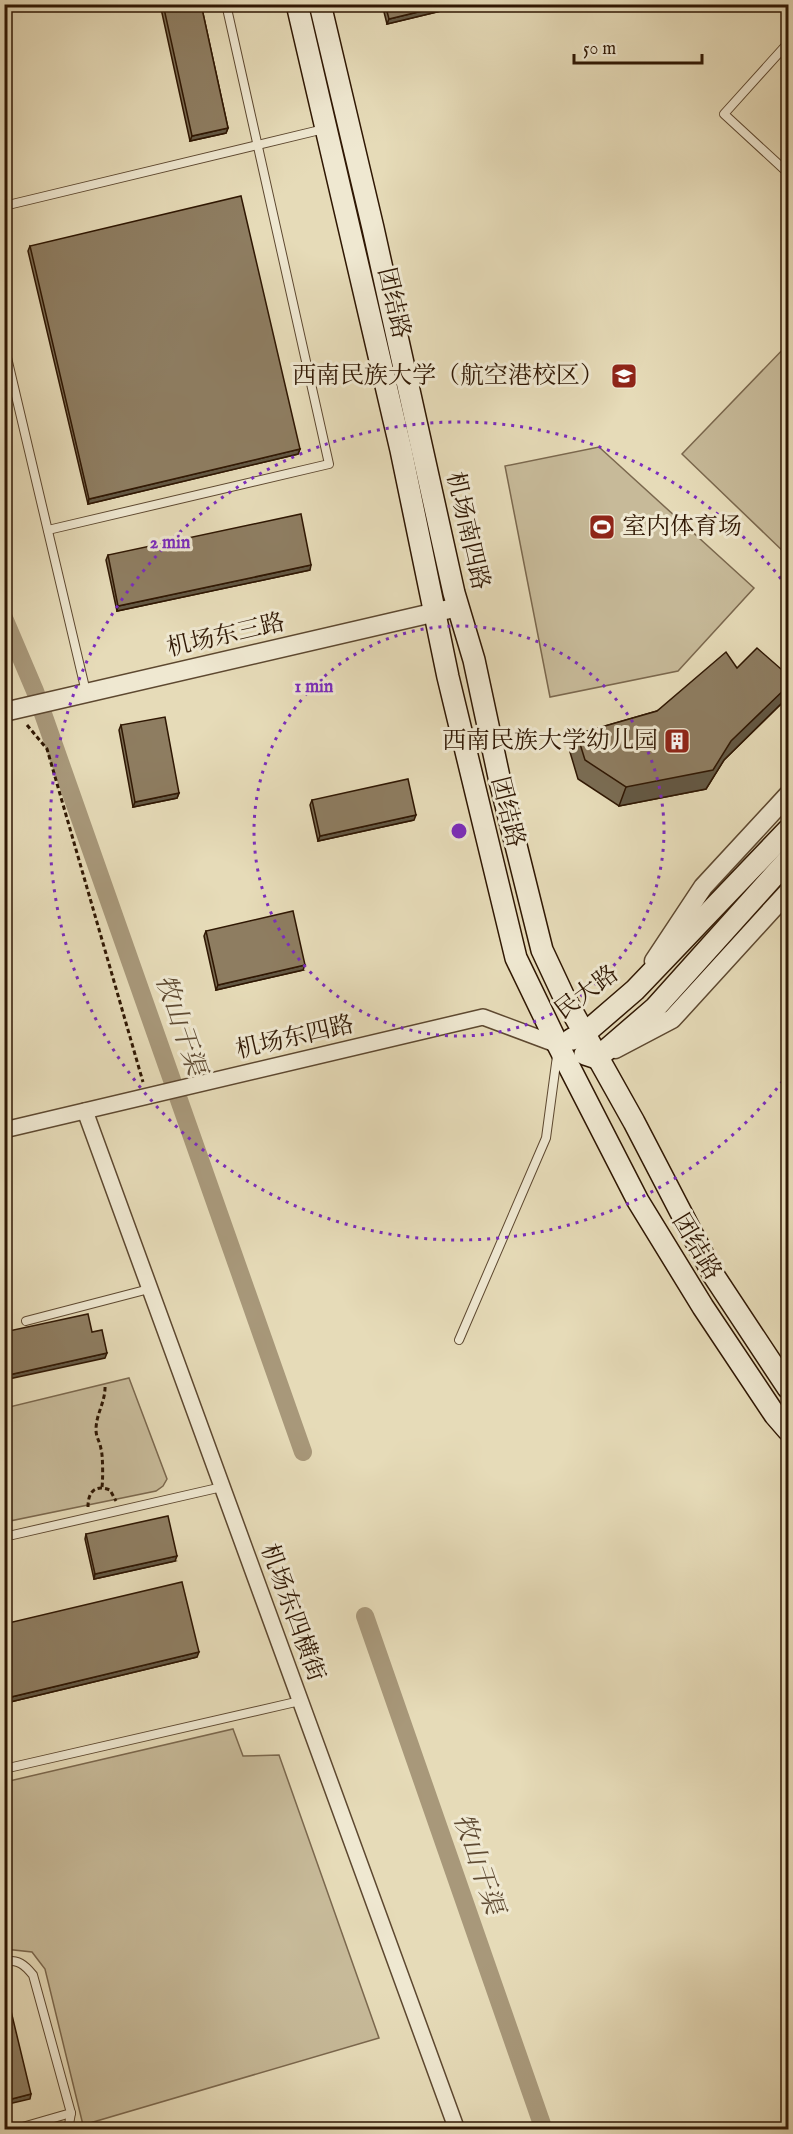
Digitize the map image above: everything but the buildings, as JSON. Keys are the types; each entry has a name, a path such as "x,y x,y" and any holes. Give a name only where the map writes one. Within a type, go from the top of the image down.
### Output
{"main road":[{"name":"团结路","path":"297,4 398,439 448,677 516,958 638,1201 703,1307 775,1415 789,1430"},
{"name":"机场南四路","path":"320,4 458,607 474,660 498,777 542,950 597,1058"},
{"name":"民大路","path":"558,1045 584,1034 635,990 789,830"},
{"path":"597,1058 655,1008 789,860"},
{"name":"民大路","path":"558,1045 597,1058"},
{"name":"团结路","path":"597,1058 634,1122 714,1276 789,1388"}],"street":[{"name":"机场东三路","path":"10,711 458,607"},
{"path":"635,990 703,887 789,795"},
{"path":"597,1058 672,1020 789,892"},
{"name":"机场东四路","path":"4,1130 483,1017 558,1045"},
{"name":"机场东四横街","path":"85,1111 458,2130"}],"lane":[{"path":"48,530 330,464 226,4"},
{"path":"789,43 724,114 789,173"},
{"path":"4,206 326,129"},
{"path":"4,345 86,692"},
{"path":"459,1340 546,1138 558,1045"},
{"path":"26,1321 149,1289"},
{"path":"4,1537 222,1487"},
{"path":"4,1769 300,1701"},
{"path":"4,1961 24,1964 33,1975 71,2113 68,2130"},
{"path":"12,2130 71,2113"}],"path":[{"path":"10,711 47,749 148,1096"},
{"path":"102,1486 102,1451 96,1433 97,1420 105,1398 105,1384"},
{"path":"89,1518 89,1496 94,1489 102,1486 114,1495 119,1511"}],"shaded area":[{"path":"788,344 788,556 682,454"},
{"name":"室内体育场","path":"599,447 754,588 678,671 550,697 505,466"},
{"path":"129,1378 167,1479 163,1486 156,1491 5,1522 5,1408"},
{"path":"233,1729 243,1756 279,1755 379,2038 83,2125 45,1969 32,1952 5,1949 5,1782"}],"waterway":[{"name":"牧山干渠","path":"4,618 35,691 303,1452"},
{"name":"牧山干渠","path":"365,1616 544,2130"}],"place":[{"name":"西南民族大学（航空港校区）","path":"624,376"},
{"name":"室内体育场","path":"602,527"},
{"name":"西南民族大学幼儿园","path":"677,741"}]}
